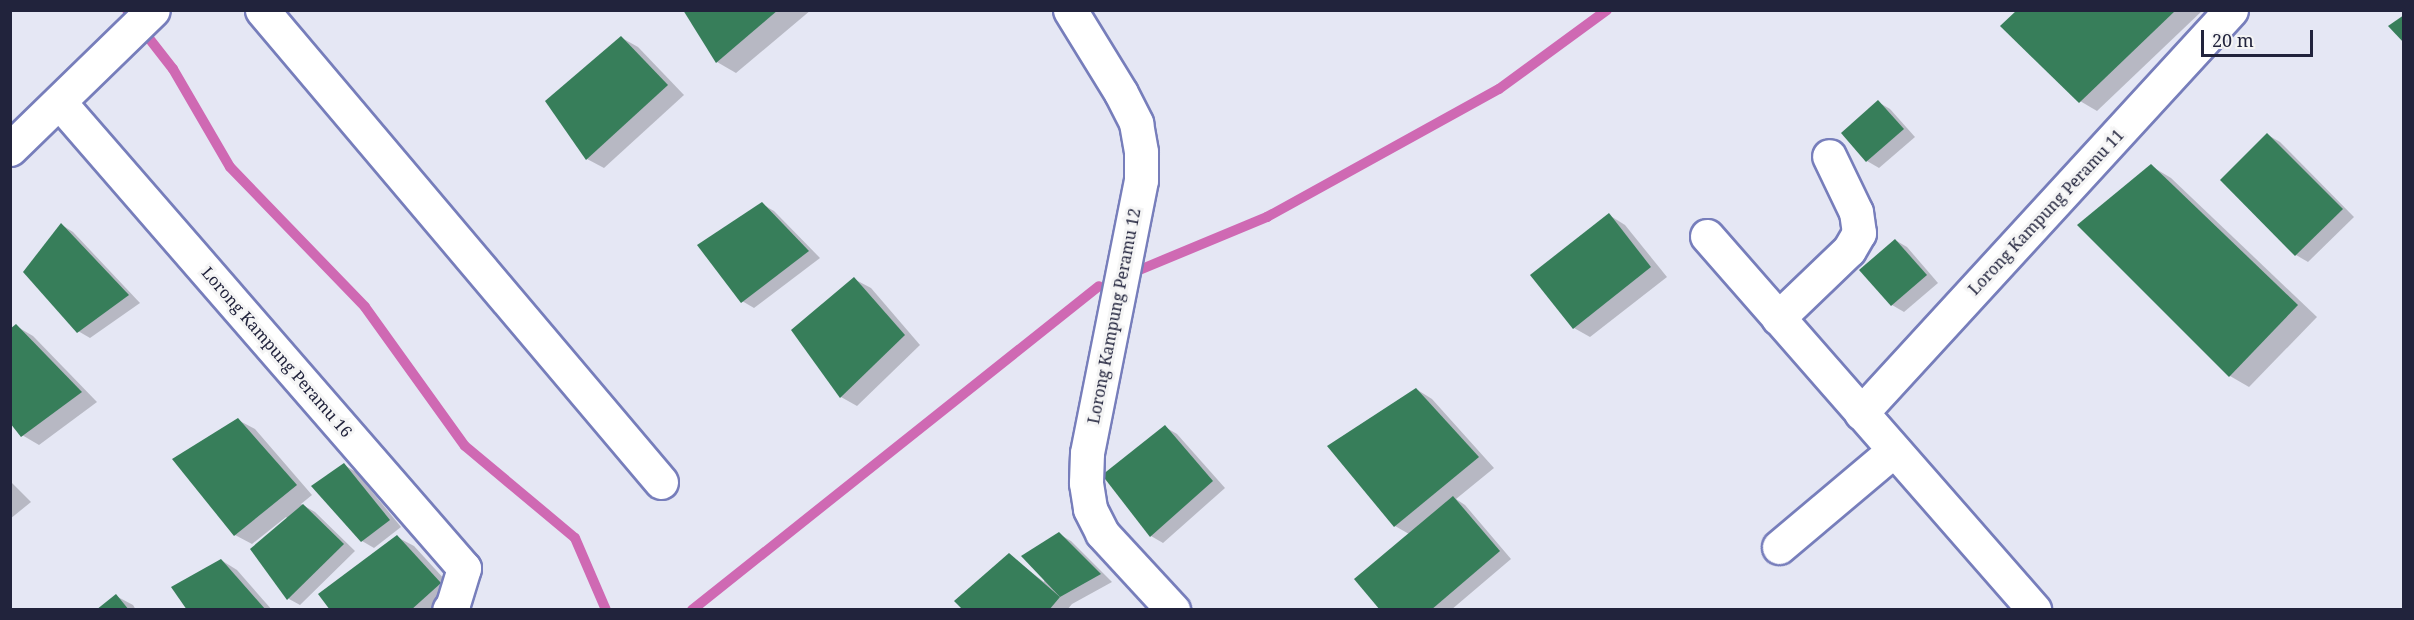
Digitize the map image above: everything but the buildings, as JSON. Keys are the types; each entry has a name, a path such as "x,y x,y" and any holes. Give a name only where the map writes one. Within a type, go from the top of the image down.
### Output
{"street":[{"path":"10,149 60,103 111,49 153,10"},
{"path":"262,10 661,482"},
{"name":"Lorong Kampung Peramu 12","path":"1070,10 1121,93 1136,123 1141,152 1141,180 1117,292 1087,453 1086,483 1090,509 1102,533 1173,609"},
{"name":"Lorong Kampung Peramu 11","path":"1861,413 2231,10"},
{"name":"Lorong Kampung Peramu 16","path":"60,103 464,568 453,605 449,609"},
{"path":"1778,318 1849,250 1859,233 1856,212 1829,156"},
{"path":"1707,236 2034,609"},
{"path":"1779,547 1893,450"}],"waterway":[{"path":"127,10 173,69 230,167 365,307 465,446 575,538 606,610"},
{"path":"1137,271 1267,217 1499,89 1607,10"},
{"path":"692,610 1099,286"}]}
